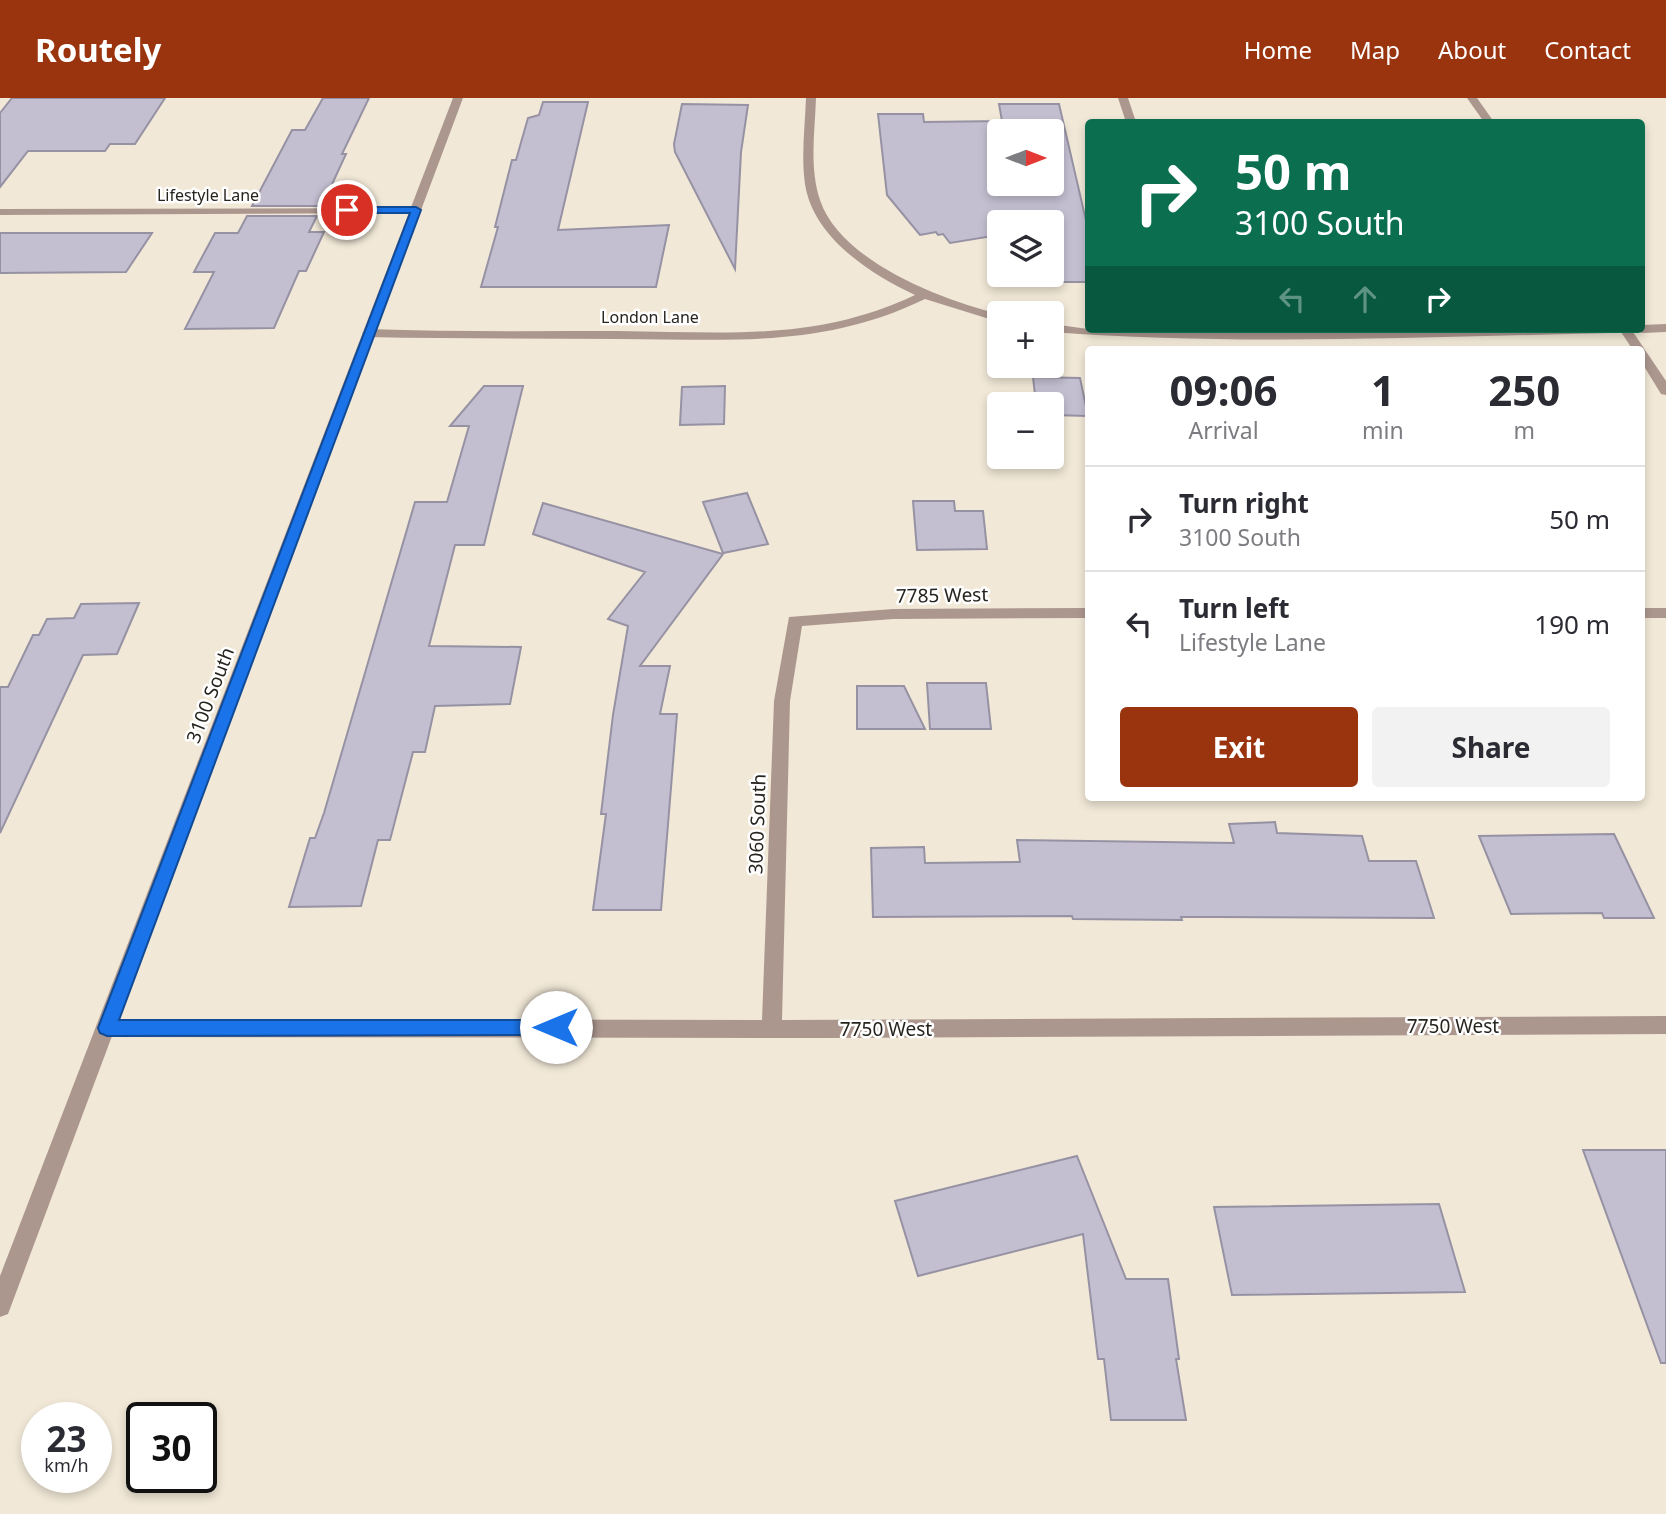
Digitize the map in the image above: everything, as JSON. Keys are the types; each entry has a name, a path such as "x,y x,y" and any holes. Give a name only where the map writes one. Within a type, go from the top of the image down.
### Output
{"street":[{"name":"3100 South","path":"0,1306 458,98"},
{"path":"811,98 810,182 818,212 844,243 882,272 924,295 987,314"},
{"path":"1123,98 1129,119"},
{"path":"1472,98 1487,119"},
{"name":"Lifestyle Lane","path":"0,212 416,210"},
{"name":"London Lane","path":"368,333 798,334 868,321 898,310 924,295"},
{"path":"1645,328 1666,328"},
{"path":"1064,329 1085,331"},
{"path":"1104,333 1154,333"},
{"path":"1645,360 1666,391"},
{"path":"1645,612 1666,612"},
{"name":"7785 West","path":"795,621 893,614 1085,613"},
{"name":"3060 South","path":"772,1028 782,701 795,621"},
{"name":"7750 West","path":"107,1028 1666,1025"}],"building":[{"path":"12,98 165,98 135,144 110,144 105,151 28,151 0,187 0,113"},
{"path":"323,98 369,98 342,154 346,154 322,206 252,206 292,130 305,130"},
{"path":"543,102 588,102 558,230 669,225 656,287 481,287 498,227 495,227 512,160 516,160 528,118 539,115"},
{"path":"682,104 748,105 741,152 735,269 675,152 674,144"},
{"path":"999,104 1059,104 1062,119 1002,119"},
{"path":"878,114 923,114 924,122 987,121 987,196 1064,196 1064,126 1085,216 1085,282 1064,282 1064,210 987,210 987,237 950,243 943,234 938,235 936,232 920,235 887,195"},
{"path":"247,216 317,216 309,232 324,232 306,271 299,271 274,328 185,329 214,272 194,272 215,233 238,233"},
{"path":"0,233 152,233 126,272 0,273"},
{"path":"1033,378 1080,378 1085,416 1064,415 1064,392 1035,392"},
{"path":"484,386 523,386 484,545 455,545 429,646 521,647 510,704 435,706 425,752 413,752 390,840 378,840 361,906 289,907 310,838 315,838 324,813 415,502 447,502 469,426 450,426"},
{"path":"725,386 724,424 680,425 682,387"},
{"path":"747,493 768,544 723,553 703,502"},
{"path":"913,501 954,501 955,511 983,511 987,549 917,550"},
{"path":"543,503 723,554 640,666 670,666 660,714 677,714 661,910 593,910 606,814 601,814 613,715 628,626 608,619 645,572 533,534"},
{"path":"139,603 117,654 83,655 0,833 0,687 8,687 33,635 39,635 47,619 74,618 81,604"},
{"path":"927,683 986,683 991,729 930,729"},
{"path":"857,686 904,686 925,729 857,729"},
{"path":"1275,822 1277,833 1362,836 1369,861 1416,861 1434,918 1181,917 1182,920 1073,919 1072,916 873,917 871,848 924,847 925,863 1020,862 1017,840 1234,843 1229,824"},
{"path":"1614,834 1654,918 1604,918 1602,913 1511,914 1479,836"},
{"path":"1583,1150 1666,1150 1666,1363 1661,1363"},
{"path":"1077,1156 1126,1279 1168,1279 1179,1359 1176,1359 1186,1420 1111,1420 1104,1359 1098,1359 1083,1234 918,1276 895,1201"},
{"path":"1439,1204 1465,1292 1232,1295 1214,1207"}],"route":[{"path":"347,210 416,210 107,1028 556,1027"}]}
